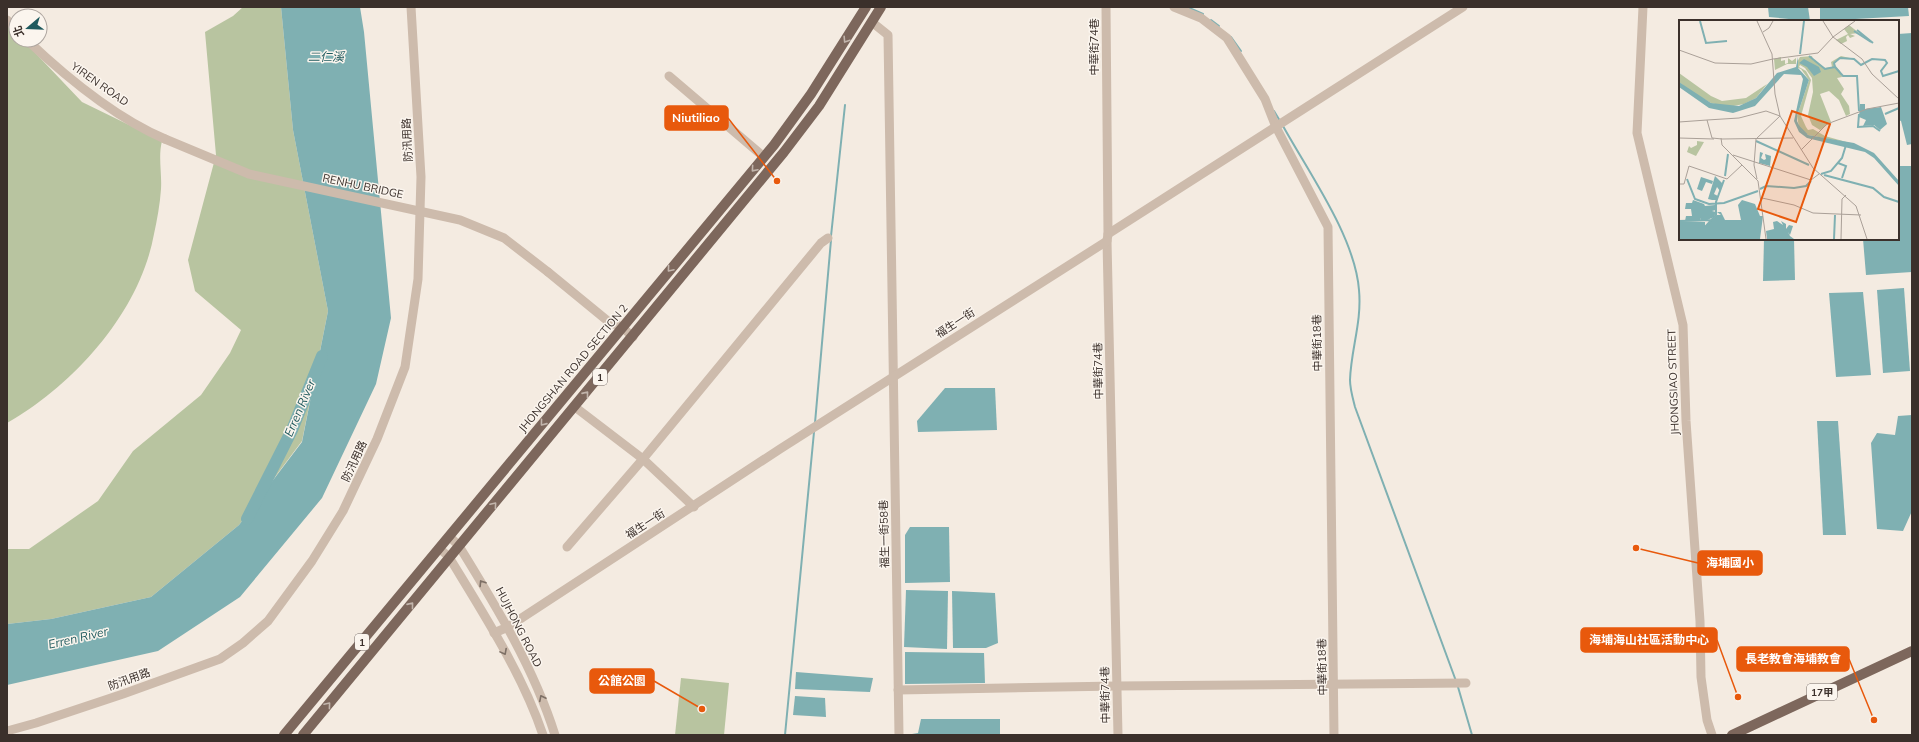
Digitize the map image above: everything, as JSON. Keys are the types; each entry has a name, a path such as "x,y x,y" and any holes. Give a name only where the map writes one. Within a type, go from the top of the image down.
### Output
{"main road":[{"name":"JHONGSHAN ROAD SECTION 2","path":"284,735 439,548 450,537 764,157 811,94 866,7"},
{"name":"1","path":"303,735 633,337 797,135 819,106 873,23 881,7"},
{"name":"17甲","path":"1732,735 1912,651"}],"street":[{"name":"防汛用路","path":"7,731 36,724 220,659 243,643 268,621 312,561 343,511 377,439 405,367 418,279 421,177 411,7"},
{"name":"中華街74巷","path":"1106,7 1108,237 1118,735"},
{"name":"中華街18巷","path":"1174,7 1201,18 1227,38 1265,99 1328,227 1334,735"},
{"name":"福生一街","path":"494,633 508,627 694,507 1278,125 1463,7"},
{"name":"JHONGSIAO STREET","path":"1643,7 1637,133 1683,325 1686,421 1700,621 1701,677 1707,720 1712,735"},
{"name":"福生一街58巷","path":"873,23 888,36 899,735"},
{"name":"YIREN ROAD","path":"36,48 74,82 114,110 165,139"},
{"path":"669,76 764,157"},
{"name":"RENHU BRIDGE","path":"165,139 249,174 467,222 504,238 609,322 622,327 633,337"},
{"path":"567,547 643,459 821,243 828,238"},
{"path":"575,407 643,459 694,507"},
{"name":"HUJHONG ROAD","path":"450,537 459,546 508,627 547,709 555,735"},
{"path":"439,548 449,558 494,633 530,700 543,735"},
{"path":"898,690 1117,686 1461,684"}],"green space":[{"path":"243,7 281,7 293,130 328,311 302,441 239,525 151,597 51,619 7,624 7,549 29,549 98,501 133,451 201,395 230,353 241,330 195,291 188,260 216,155 205,32 233,16"},
{"path":"7,23 8,48 31,48 82,102 162,141 160,153 161,189 157,218 146,263 135,291 119,318 100,344 79,367 32,407 7,423"},
{"path":"681,678 729,683 724,735 675,735"}],"water":[{"name":"二仁溪","path":"281,7 360,7 364,32 391,318 376,384 322,498 240,597 158,651 7,685 7,624 51,619 151,597 239,525 302,442 328,311 293,130"},
{"path":"1768,7 1808,7 1810,20 1800,20 1769,17"},
{"path":"1820,7 1908,7 1909,16 1838,20 1820,20"},
{"path":"1912,33 1912,144 1907,145 1901,121 1899,120 1899,34"},
{"path":"1899,166 1912,166 1912,272 1866,275 1863,240 1899,240"},
{"path":"1764,240 1794,240 1795,280 1763,281"},
{"path":"1904,288 1910,371 1883,373 1877,290"},
{"path":"1863,292 1871,375 1836,377 1829,293"},
{"path":"945,388 995,388 997,430 918,432 917,421"},
{"path":"1912,415 1912,511 1903,531 1877,529 1871,443 1877,433 1895,435 1898,416"},
{"path":"1817,421 1838,421 1846,535 1823,535"},
{"path":"910,527 949,527 950,582 905,583 905,535"},
{"path":"906,590 948,591 947,649 904,647"},
{"path":"952,591 995,593 998,643 986,648 953,648"},
{"path":"905,652 984,653 985,683 905,684"},
{"path":"796,672 873,678 870,692 795,689"},
{"path":"795,696 825,698 826,717 793,715"},
{"path":"921,719 1000,719 1000,735 906,735 918,733"}],"waterway":[{"path":"1187,7 1203,14"},
{"path":"1211,20 1219,26"},
{"path":"1231,37 1241,51"},
{"path":"831,236 845,105"},
{"path":"1274,111 1280,121"},
{"path":"1283,126 1340,227 1356,270 1360,302 1350,383 1355,407 1456,681"},
{"path":"815,423 831,240"},
{"name":"Erren River","path":"247,519 292,430 322,356"},
{"path":"785,735 814,432"},
{"path":"1458,687 1472,735"}],"place":[{"name":"Niutiliao","path":"777,181"},
{"name":"海埔國小","path":"1636,548"},
{"name":"海埔海山社區活動中心","path":"1738,697"},
{"name":"公館公園","path":"702,709"},
{"name":"長老教會海埔教會","path":"1874,720"}]}
